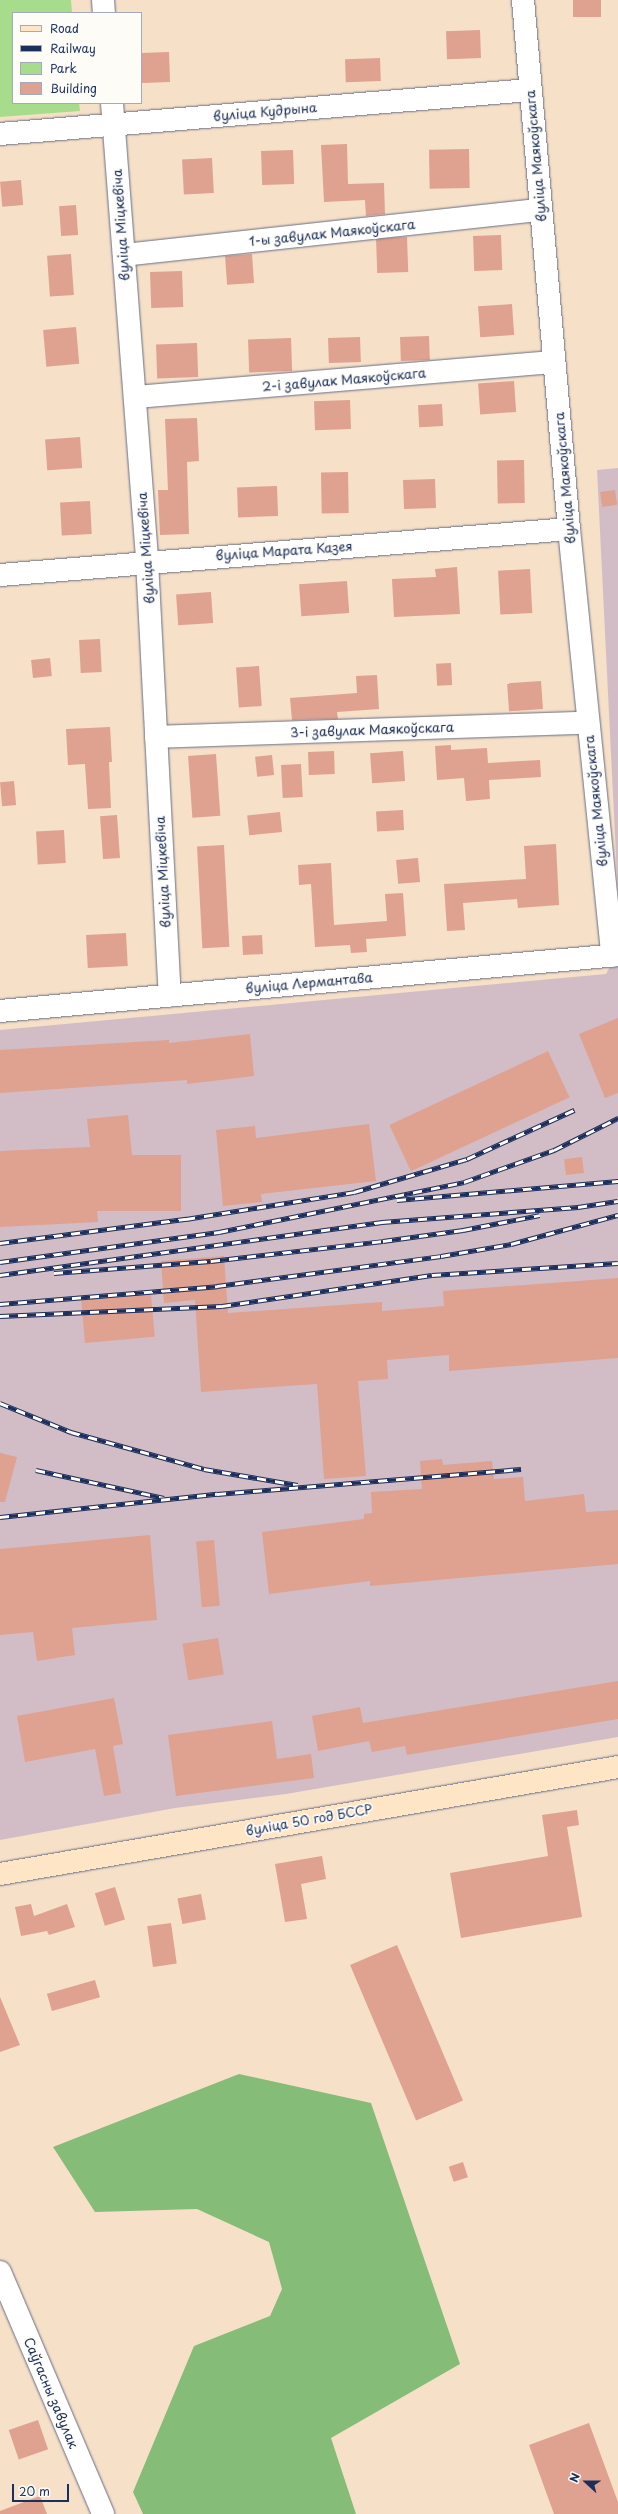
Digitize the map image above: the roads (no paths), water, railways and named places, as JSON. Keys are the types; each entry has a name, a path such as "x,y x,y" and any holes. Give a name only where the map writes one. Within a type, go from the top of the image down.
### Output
{"main road":[{"name":"вуліца 50 год БССР","path":"0,1874 618,1767"}],"street":[{"path":"103,0 104,12"},
{"name":"вуліца Маякоўскага","path":"523,0 569,529 588,723 615,956"},
{"name":"вуліца Кудрына","path":"0,134 112,114 530,90"},
{"name":"вуліца Міцкевіча","path":"112,114 148,561 170,995"},
{"name":"1-ы завулак Маякоўскага","path":"124,255 541,210"},
{"name":"2-і завулак Маякоўскага","path":"135,397 554,362"},
{"name":"вуліца Марата Казея","path":"0,574 148,561 569,529"},
{"name":"3-і завулак Маякоўскага","path":"156,737 588,723"},
{"name":"вуліца Лермантава","path":"0,1011 615,956"},
{"name":"Саўгасны завулак","path":"0,2272 103,2514"}],"railway":[{"path":"0,1243 186,1219 354,1192 467,1159 574,1110"},
{"path":"0,1262 219,1232 464,1182 554,1150 618,1118"},
{"path":"397,1200 618,1181"},
{"path":"0,1275 382,1222 578,1207 618,1201"},
{"path":"54,1273 211,1261 383,1241 463,1230 540,1215"},
{"path":"0,1304 217,1286 441,1256 511,1244 618,1215"},
{"path":"0,1316 222,1306 432,1275 618,1263"},
{"path":"0,1403 71,1432 204,1469 298,1485"},
{"path":"0,1517 217,1494 521,1469"},
{"path":"36,1470 164,1498"}]}
